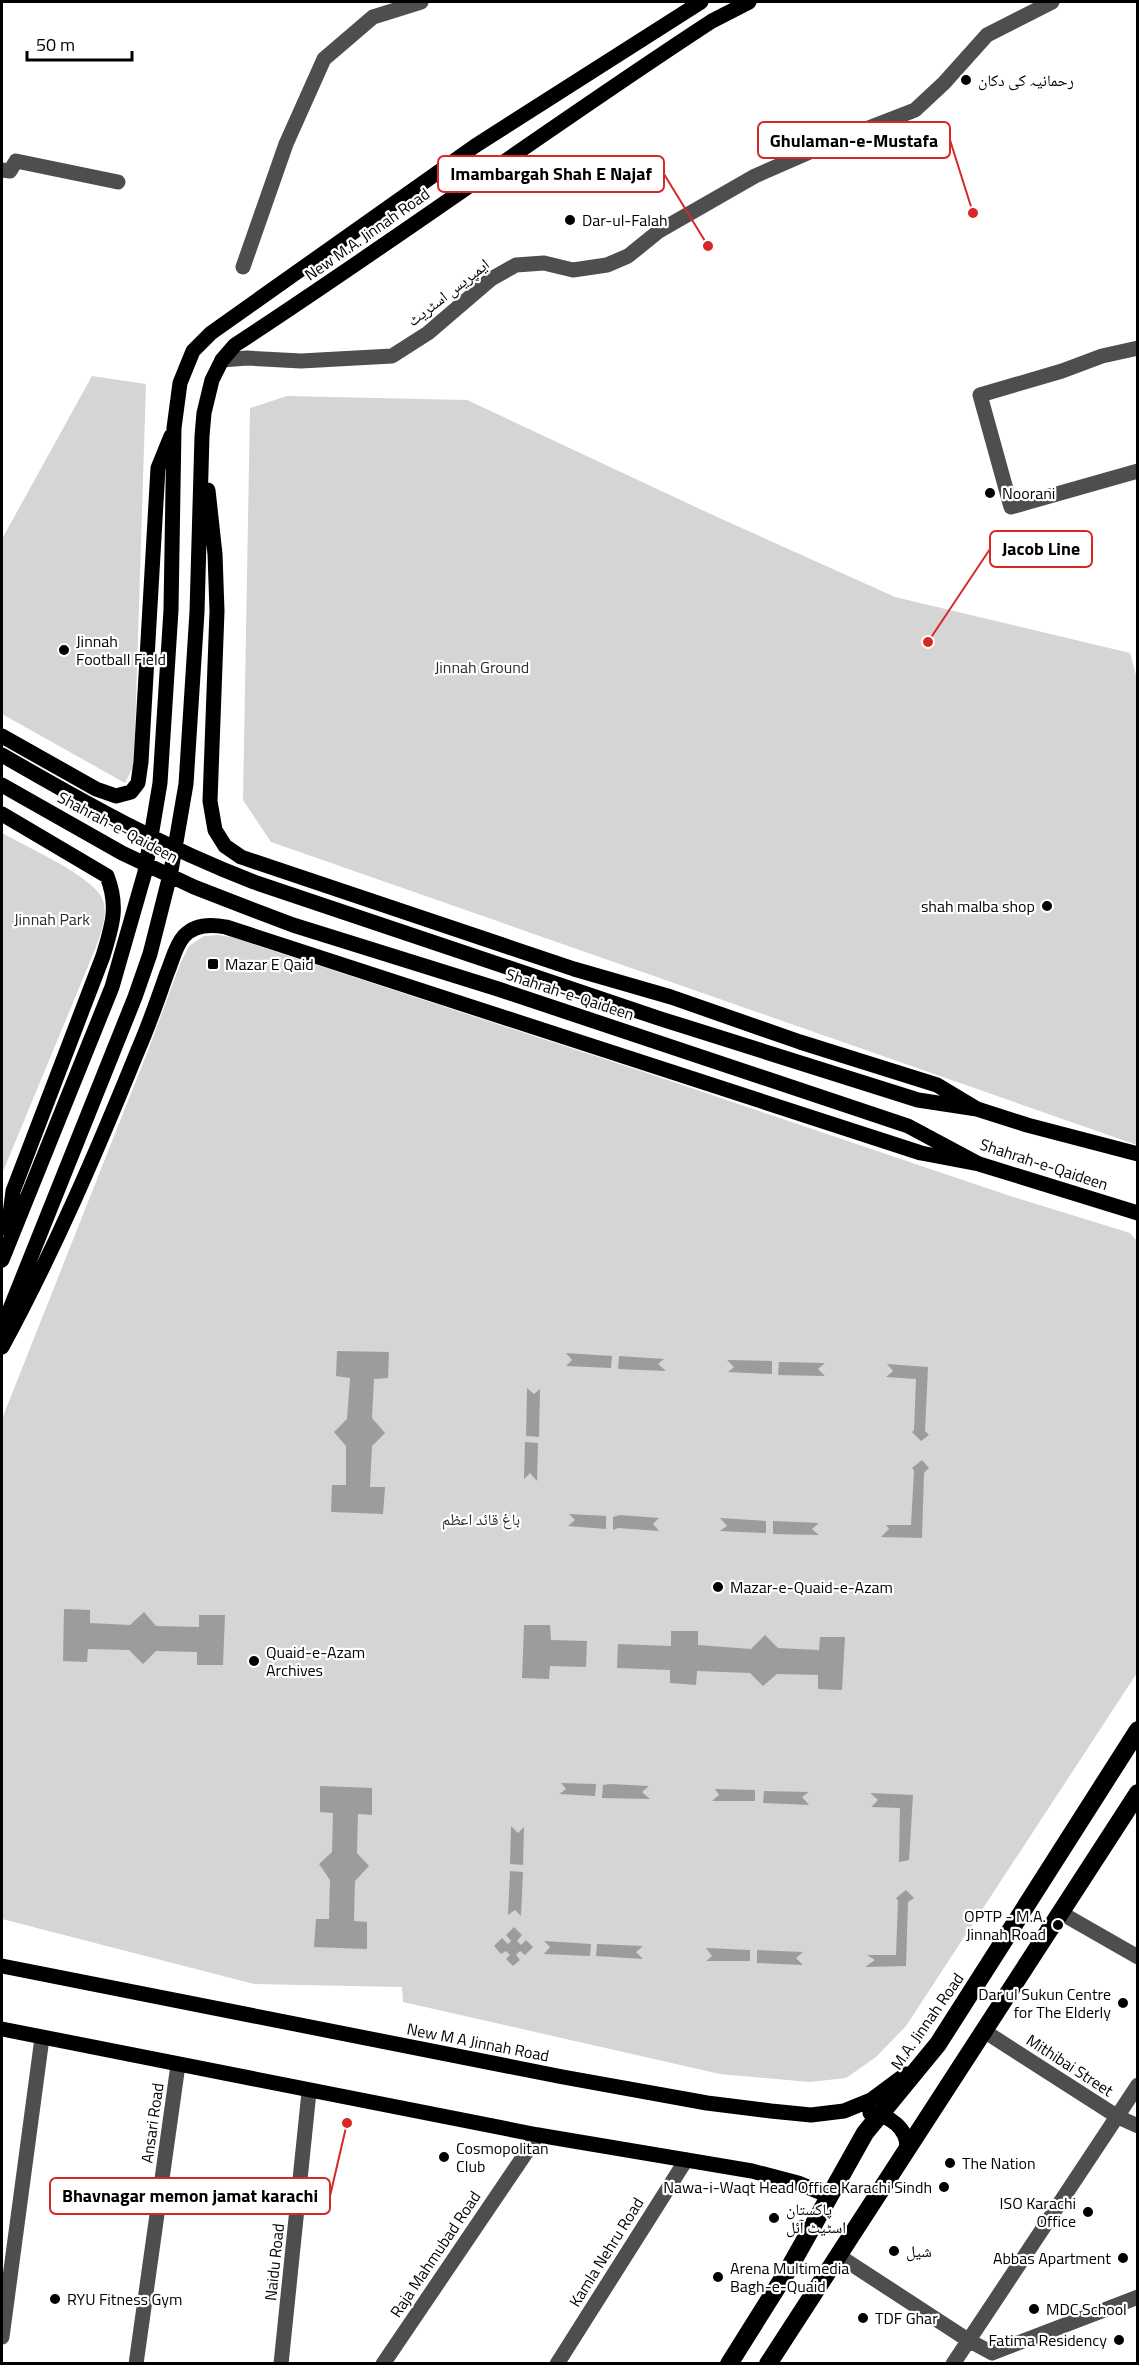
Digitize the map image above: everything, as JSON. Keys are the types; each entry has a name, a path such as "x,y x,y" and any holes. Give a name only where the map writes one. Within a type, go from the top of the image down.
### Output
{"highway":[{"name":"M.A. Jinnah Road","path":"729,2364 788,2270 865,2133 890,2119 1137,1730"},
{"path":"768,2364 1137,1793"}],"main road":[{"name":"New M.A. Jinnah Road","path":"3,1257 112,987 145,872 160,783 171,610 174,428 180,383 193,351 211,333 475,146 701,2"},
{"name":"New M.A. Jinnah Road","path":"2,1329 143,976 171,871 186,783 197,612 202,436 212,380 222,360 235,345 342,274 488,171 712,21 749,2"},
{"path":"2,736 96,789 117,796 131,792 138,783 158,468 174,428"},
{"path":"202,436 215,554 217,611 210,801 215,830 225,846 241,857 320,885 937,1085 977,1109"},
{"name":"Shahrah-e-Qaideen","path":"2,755 129,828 206,864 254,882 661,1019 918,1100 977,1109 1027,1125 1137,1154"},
{"name":"Shahrah-e-Qaideen","path":"2,785 122,853 194,887 293,925 498,989 908,1126 980,1164 1137,1213"},
{"path":"2,814 107,876 113,892 114,918 103,956 13,1191 3,1257"},
{"path":"2,1347 36,1283 96,1152 144,1038 175,953 184,936 199,926 226,927 921,1153 980,1164"},
{"path":"908,1126 918,1100"},
{"name":"New M A Jinnah Road","path":"2,1966 563,2077 707,2103 794,2114 828,2114 844,2111 872,2100 933,2051"},
{"path":"2,2030 309,2092 347,2097 538,2135 782,2178 829,2196"},
{"path":"844,2111 890,2119 907,2144 907,2149"}],"street":[{"path":"243,267 286,144 324,59 373,17 421,2"},
{"name":"ایمپریس اسٹریٹ","path":"222,360 247,358 301,361 392,356 428,333 491,279 516,266 544,263 573,270 607,265 628,256 659,231 755,176 835,141 915,110 944,83 987,35 1052,2"},
{"path":"2,170 10,171 16,161 118,182"},
{"path":"1137,348 1102,356 1062,371 980,395 1011,507 1137,471"},
{"path":"1061,1913 1137,1957"},
{"name":"Mithibai Street","path":"984,2031 1137,2126"},
{"path":"2,2337 3,2310 42,2038"},
{"name":"Ansari Road","path":"136,2364 178,2065"},
{"path":"952,2364 1137,2085"},
{"name":"Naidu Road","path":"281,2364 309,2092"},
{"name":"Raja Mahmubad Road","path":"383,2364 538,2135"},
{"name":"Kamla Nehru Road","path":"557,2364 686,2160"},
{"path":"839,2256 968,2340 992,2353 1137,2296"}],"green space":[{"path":"92,376 146,384 134,765 125,783 2,714 2,539"},
{"name":"Jinnah Ground","path":"287,396 467,400 895,597 1130,653 1138,682 1137,1145 271,842 243,800 250,408"},
{"name":"Jinnah Park","path":"2,833 57,862 85,880 96,889 102,898 105,910 104,922 96,947 2,1174"},
{"name":"باغ قائد اعظم","path":"204,936 231,937 647,1073 1007,1195 1130,1233 1138,1242 1137,1673 906,2026 876,2057 846,2078 810,2082 720,2074 403,2002 402,1987 254,1984 2,1919 2,1419 180,964 189,946"}],"shaded area":[{"path":"337,1351 389,1352 388,1378 374,1379 372,1418 385,1433 372,1446 370,1487 385,1487 383,1514 331,1512 332,1485 346,1485 346,1446 334,1432 347,1419 350,1378 336,1376"},
{"path":"566,1353 612,1356 611,1368 566,1366 572,1360"},
{"path":"619,1356 664,1359 658,1364 666,1371 618,1369"},
{"path":"727,1360 772,1361 772,1374 728,1372 734,1367"},
{"path":"779,1362 825,1363 818,1369 825,1376 778,1375"},
{"path":"887,1364 928,1367 925,1431 929,1435 921,1441 912,1432 914,1430 916,1379 886,1377 893,1371"},
{"path":"527,1388 534,1394 540,1389 539,1437 526,1436"},
{"path":"525,1442 538,1443 537,1481 530,1473 524,1479"},
{"path":"922,1460 929,1468 924,1473 922,1538 881,1537 889,1529 886,1525 911,1525 914,1471 912,1468"},
{"path":"569,1514 606,1516 606,1529 568,1526 575,1520"},
{"path":"620,1515 659,1518 653,1524 659,1531 618,1528 613,1530 613,1517"},
{"path":"720,1518 766,1521 766,1533 720,1531 727,1526"},
{"path":"773,1521 819,1523 812,1529 819,1535 773,1534"},
{"path":"64,1609 90,1610 90,1623 130,1625 144,1612 156,1626 199,1627 199,1615 225,1615 223,1665 197,1665 197,1652 156,1651 143,1664 129,1650 88,1649 87,1662 63,1661"},
{"path":"524,1625 550,1625 551,1640 587,1641 586,1667 550,1666 549,1679 522,1678"},
{"path":"671,1631 698,1631 698,1645 751,1649 765,1635 778,1648 819,1650 820,1637 845,1637 842,1690 818,1689 818,1675 777,1674 763,1686 750,1673 697,1671 696,1685 670,1683 670,1670 617,1668 618,1644 671,1646"},
{"path":"561,1783 596,1784 595,1796 559,1794 566,1789"},
{"path":"603,1785 649,1786 642,1792 650,1799 602,1798"},
{"path":"320,1786 372,1788 372,1815 358,1814 357,1853 369,1866 355,1881 354,1921 367,1922 367,1949 314,1947 316,1919 329,1919 330,1880 319,1864 332,1852 333,1813 320,1812"},
{"path":"715,1789 755,1790 755,1801 712,1801 719,1795"},
{"path":"764,1791 809,1792 802,1797 809,1805 763,1803"},
{"path":"870,1793 913,1795 909,1860 899,1862 900,1808 871,1807 878,1800"},
{"path":"511,1826 518,1833 524,1827 523,1865 510,1864"},
{"path":"510,1871 523,1872 521,1916 515,1910 508,1915"},
{"path":"906,1890 914,1898 908,1902 906,1966 865,1967 875,1960 867,1955 896,1955 898,1901 896,1898"},
{"path":"514,1927 522,1935 517,1941 521,1945 526,1940 533,1947 525,1955 520,1951 516,1955 520,1960 513,1966 506,1959 510,1955 506,1951 501,1954 494,1946 502,1938 508,1944 511,1941 506,1935"},
{"path":"544,1941 591,1944 590,1956 544,1954 550,1947"},
{"path":"597,1944 643,1946 636,1952 643,1959 596,1956"},
{"path":"706,1948 750,1950 750,1961 706,1961 712,1956"},
{"path":"757,1950 803,1952 796,1958 803,1965 757,1963"}],"place":[{"name":"رحمانیہ کی دکان","path":"966,80"},
{"name":"Ghulaman-e-Mustafa","path":"973,213"},
{"name":"Dar-ul-Falah","path":"570,220"},
{"name":"Imambargah Shah E Najaf","path":"708,246"},
{"name":"Noorani","path":"990,493"},
{"name":"Jacob Line","path":"928,642"},
{"name":"Jinnah Football Field","path":"64,650"},
{"name":"shah malba shop","path":"1047,906"},
{"name":"Mazar E Qaid","path":"213,964"},
{"name":"Mazar-e-Quaid-e-Azam","path":"718,1587"},
{"name":"Quaid-e-Azam Archives","path":"254,1661"},
{"name":"OPTP - M.A. Jinnah Road","path":"1058,1925"},
{"name":"Dar ul Sukun Centre for The Elderly","path":"1123,2003"},
{"name":"Bhavnagar memon jamat karachi","path":"347,2123"},
{"name":"Cosmopolitan Club","path":"444,2157"},
{"name":"The Nation","path":"950,2163"},
{"name":"Nawa-i-Waqt Head Office Karachi Sindh","path":"944,2187"},
{"name":"ISO Karachi Office","path":"1088,2212"},
{"name":"پاکستان اسٹیٹ آئل","path":"774,2218"},
{"name":"شیل","path":"894,2251"},
{"name":"Abbas Apartment","path":"1123,2258"},
{"name":"Arena Multimedia Bagh-e-Quaid","path":"718,2277"},
{"name":"RYU Fitness Gym","path":"55,2299"},
{"name":"MDC School","path":"1034,2309"},
{"name":"TDF Ghar","path":"863,2318"},
{"name":"Fatima Residency","path":"1119,2340"}]}
